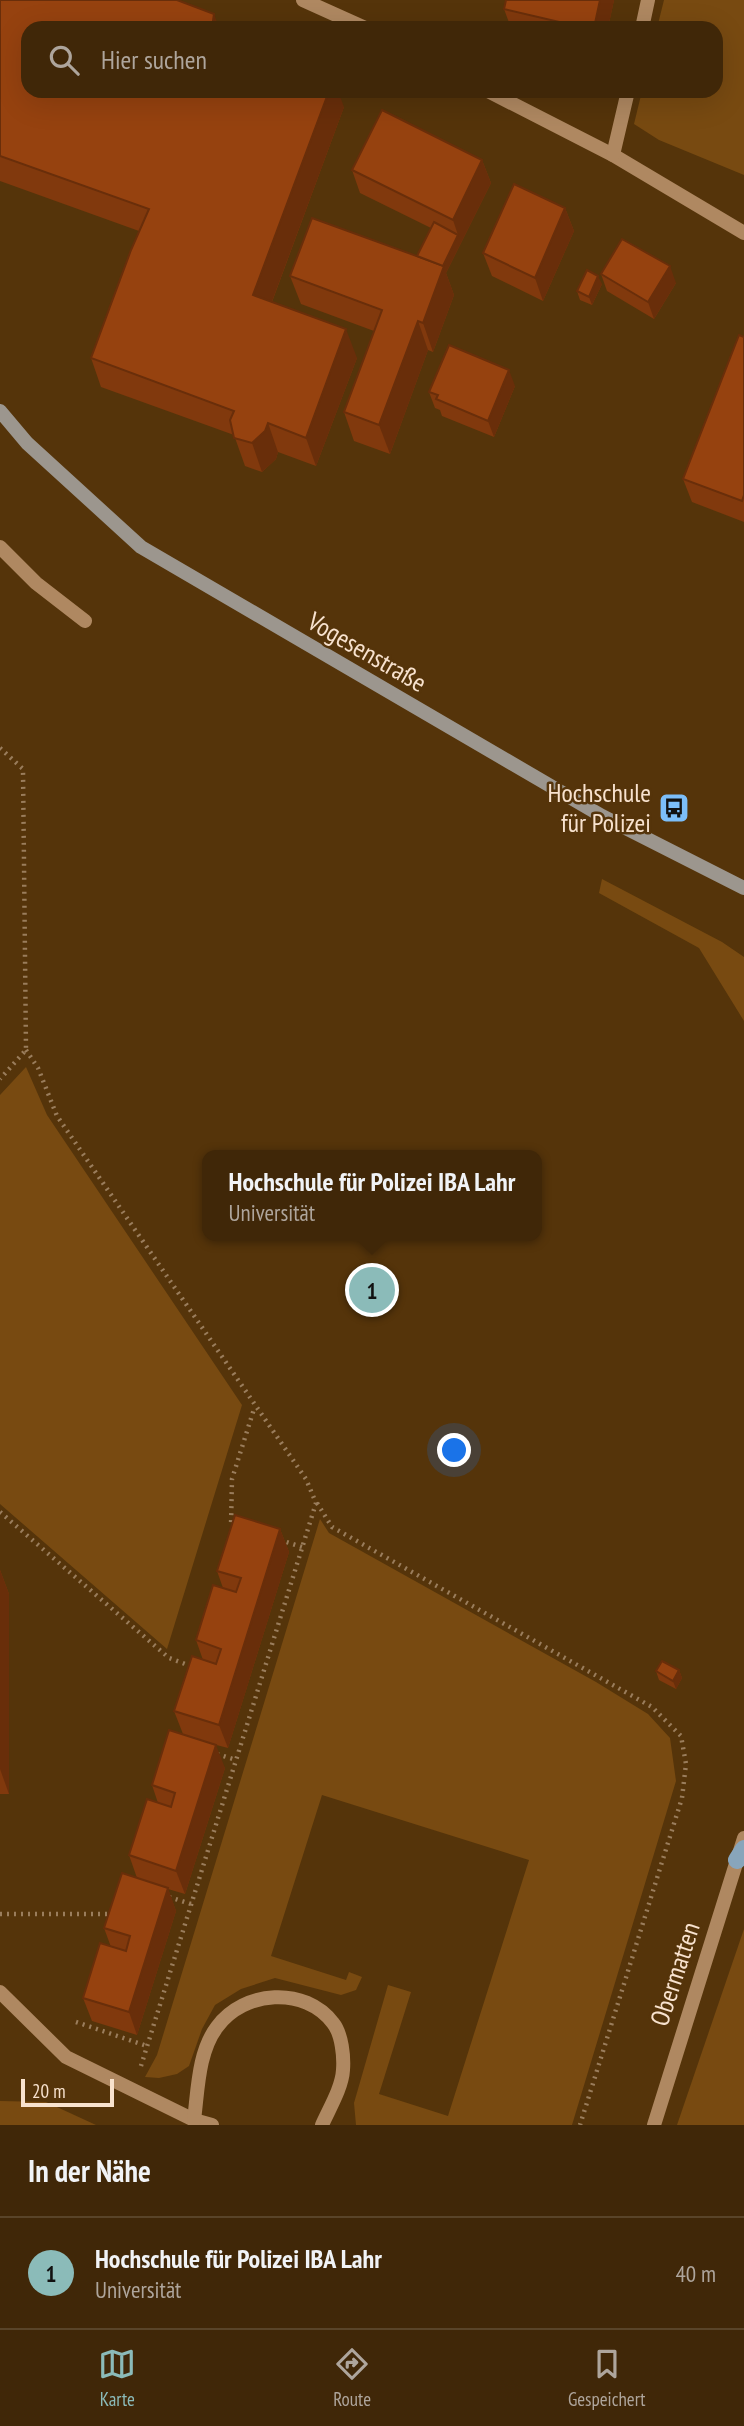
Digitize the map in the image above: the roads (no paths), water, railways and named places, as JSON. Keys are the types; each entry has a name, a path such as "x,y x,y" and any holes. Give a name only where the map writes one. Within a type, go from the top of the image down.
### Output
{"street":[{"path":"303,0 350,21"},
{"path":"644,21 648,0"},
{"path":"502,98 613,155 744,233"},
{"path":"613,155 626,98"},
{"name":"Vogesenstraße","path":"0,411 27,443 141,547 602,816 744,888"},
{"path":"0,547 36,583 85,621"},
{"name":"Obermatten","path":"654,2125 744,1838"},
{"path":"0,1992 66,2057 194,2120 212,2125"},
{"path":"194,2120 202,2063 217,2026 232,2011 250,2000 268,1997 290,1998 314,2005 335,2025 343,2056 343,2074 322,2125"}],"place":[{"name":"Hochschule für Polizei","path":"674,808"},
{"name":"Hochschule für Polizei IBA Lahr","path":"372,1290"}]}
